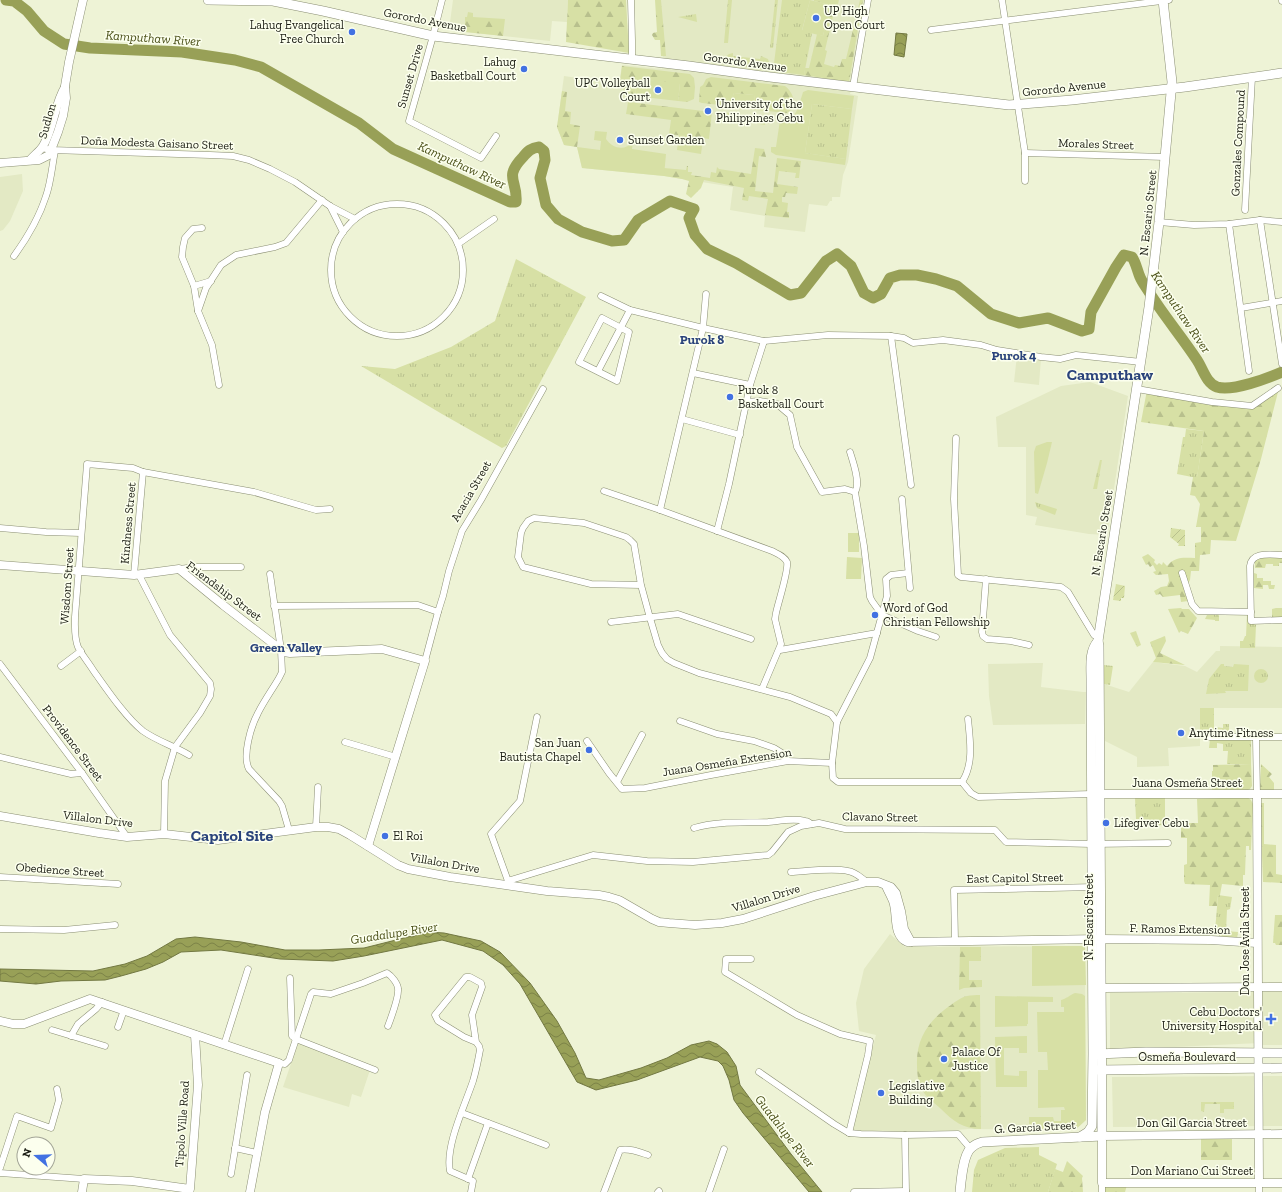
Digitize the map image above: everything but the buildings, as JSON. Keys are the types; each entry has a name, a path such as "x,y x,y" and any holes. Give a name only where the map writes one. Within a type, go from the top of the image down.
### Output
{"main road":[{"name":"Gorordo Avenue","path":"208,0 273,2 323,11 433,36 853,87 1009,104 1072,100 1282,73"},
{"name":"N. Escario Street","path":"1102,1136 1103,1070 1097,1054 1096,794 1091,674 1094,646 1098,639 1137,389 1159,222 1172,79 1165,0"},
{"name":"N. Escario Street","path":"1080,1137 1088,1132 1092,1126 1093,1070 1097,1054 1102,988 1097,939"},
{"name":"Osmeña Boulevard","path":"1097,1054 1146,1052 1282,1053"},
{"name":"Osmeña Boulevard","path":"1093,1070 1282,1068"},
{"name":"G. Garcia Street","path":"970,1148 982,1142 989,1141 1102,1136"},
{"path":"960,1192 965,1160 970,1148"}],"street":[{"name":"Sudlon","path":"30,160 39,160 49,155 53,151 66,98 65,86 69,62 83,0"},
{"name":"Sunset Drive","path":"442,0 409,121 481,158 496,136"},
{"path":"631,0 632,60"},
{"path":"853,87 868,0"},
{"path":"1002,0 1025,153 1025,181"},
{"path":"931,30 1165,0"},
{"name":"Gonzales Compound","path":"1246,210 1252,77"},
{"name":"Sudlon","path":"30,160 42,148 59,97 65,86"},
{"name":"Doña Modesta Gaisano Street","path":"42,148 53,151 233,156 249,160 270,169 295,182 330,206 355,219"},
{"path":"14,256 29,234 40,213 46,195 53,151"},
{"name":"Morales Street","path":"1025,153 1165,157"},
{"path":"0,163 30,160"},
{"path":"198,311 203,294 222,266 236,255 275,247 286,243 322,200"},
{"path":"399,204 415,206 429,212 442,221 453,233 458,244 463,263 463,279 459,295 451,309 434,326 420,333 404,336 388,336 373,332 359,325 347,314 335,293 331,278 332,262 336,246 343,232 355,219 368,210 383,205 399,204"},
{"name":"Doña Modesta Gaisano Street","path":"330,206 343,232"},
{"path":"458,244 494,219"},
{"path":"1159,222 1194,225 1229,224 1260,220 1282,222"},
{"path":"1260,220 1282,364"},
{"path":"1229,224 1249,371"},
{"path":"202,228 193,229 185,238 182,257 194,286 198,311 212,345 219,385"},
{"path":"194,286 211,281"},
{"path":"660,510 703,328 706,294"},
{"path":"601,296 630,310 764,341 828,335 890,336 904,338 913,343 943,340 981,345 1003,351 1060,359 1076,355 1141,362"},
{"path":"1240,308 1282,301"},
{"path":"598,371 630,310"},
{"path":"602,318 629,332 617,381 598,371 578,362 602,318"},
{"path":"890,336 911,485"},
{"path":"717,531 740,435 750,385 764,341"},
{"path":"693,372 750,385"},
{"path":"1137,389 1212,402 1252,406 1278,388"},
{"name":"Acacia Street","path":"368,846 425,661 449,571 462,531 543,389"},
{"path":"746,402 760,401 776,404 790,415 798,447 822,492 845,489 855,492"},
{"path":"682,419 740,435"},
{"path":"956,438 954,499 958,575 961,577 1062,587 1068,592 1094,636 1098,639"},
{"path":"850,452 857,481 857,488 855,492 864,546 870,597 882,615 918,631 936,637"},
{"name":"Wisdom Street","path":"143,472 133,468 87,464 78,572 75,637 81,652 130,719 154,738 189,755"},
{"path":"143,472 254,492 316,510 330,508"},
{"name":"Kindness Street","path":"136,575 143,472"},
{"path":"604,492 660,510 783,556 787,563 786,572 776,613 781,644 780,650 762,690"},
{"path":"902,499 910,588"},
{"path":"641,585 591,584 523,567 518,557 523,528 528,521 534,518 584,523 626,537 634,544 641,585 650,618 658,645 662,653 667,658 674,663 699,673 790,697 831,714 837,722"},
{"path":"0,528 81,533"},
{"path":"1282,554 1257,556 1251,562 1251,621 1282,620"},
{"name":"Friendship Street","path":"0,565 78,572 136,575 179,569 281,650"},
{"path":"179,569 196,567 241,567"},
{"path":"908,573 891,574 886,579 887,596 870,658 837,722 832,763 834,778 838,782 962,782"},
{"path":"1182,573 1192,604 1198,611 1251,612"},
{"path":"270,574 281,650 282,672 258,714 246,755 249,769 282,806 289,830"},
{"path":"136,575 170,635 210,683 211,689 210,696 200,713 175,747 165,781 164,834"},
{"path":"986,579 982,632 983,636 1028,645"},
{"path":"274,606 418,604 438,612"},
{"path":"611,622 678,614 751,639"},
{"path":"780,650 877,633"},
{"path":"281,650 290,653 382,649 425,661"},
{"path":"61,666 81,652"},
{"name":"Providence Street","path":"0,664 82,773 127,837"},
{"path":"508,883 491,834 520,801 537,717"},
{"path":"962,782 965,778 971,752 968,719"},
{"path":"680,721 717,734 754,741 774,748 782,753 788,762"},
{"path":"587,740 609,773 617,782 642,735"},
{"path":"1209,737 1282,737"},
{"name":"Don Jose Avila Street","path":"1256,738 1259,1192"},
{"path":"345,742 396,757"},
{"path":"0,757 71,774 82,773"},
{"name":"Juana Osmeña Extension","path":"617,782 622,789 630,789 788,762 832,763"},
{"path":"962,782 971,793 978,797 1096,794"},
{"path":"316,827 318,787"},
{"name":"Juana Osmeña Street","path":"1096,794 1282,794"},
{"name":"Villalon Drive","path":"0,816 127,837 164,834 218,840 289,830 328,827 339,830 408,870 450,877 508,883 547,891 599,895 619,900 660,922 694,925 722,923 743,919 814,896 867,882 878,882 891,887 896,893 904,929 911,942 1097,939"},
{"path":"694,828 725,823 796,820 806,821 811,824"},
{"name":"Clavano Street","path":"508,883 593,855 647,861 693,862 768,855 788,832 811,824 819,823 845,829 995,830 1006,842 1096,844 1168,843"},
{"path":"791,872 822,870 848,871 856,874 867,882"},
{"name":"Obedience Street","path":"0,877 118,884"},
{"name":"East Capitol Street","path":"955,941 954,890 1096,887"},
{"path":"0,929 64,930 115,925"},
{"name":"F. Ramos Extension","path":"1097,939 1211,940 1257,943"},
{"path":"752,959 726,959 725,972 797,1015 840,1034 870,1041 849,1133"},
{"path":"224,1044 248,969"},
{"path":"0,1021 13,1024 24,1024 90,999 285,1064 289,1060 311,994 313,992 331,994 364,983 387,973 391,975 399,987 388,1026"},
{"path":"471,1192 473,1181 450,1171 449,1164 453,1140 474,1080 480,1050 476,1042 472,1015 482,988 481,983 470,977 466,977 435,1015 438,1021 464,1037 476,1042"},
{"path":"290,978 292,1036 296,1039 375,1070"},
{"path":"1102,988 1282,987"},
{"path":"72,1036 78,1024 102,1002"},
{"path":"118,1027 124,1010"},
{"path":"52,1030 105,1046"},
{"name":"Tipolo Ville Road","path":"190,1191 198,1085 195,1035"},
{"path":"250,1192 265,1112 279,1063"},
{"path":"759,1072 849,1133 905,1135 958,1134 970,1148"},
{"path":"231,1174 247,1075"},
{"path":"0,1168 17,1116 51,1128 59,1100 57,1089"},
{"path":"462,1113 546,1145"},
{"path":"468,1179 488,1123"},
{"name":"Don Gil Garcia Street","path":"1102,1136 1282,1134"},
{"path":"854,1192 906,1192 905,1135"},
{"name":"N. Escario Street","path":"1102,1136 1102,1188"},
{"path":"235,1148 257,1153"},
{"path":"604,1192 620,1150 636,1151 648,1155"},
{"path":"709,1192 724,1150"},
{"path":"0,1173 132,1182 190,1191"},
{"path":"82,1192 84,1179"},
{"name":"Don Mariano Cui Street","path":"1102,1188 1282,1183"}],"shaded area":[{"path":"453,0 568,0 567,22 552,21 550,41 449,30"},
{"name":"University of the Philippines Cebu","path":"659,0 869,0 850,94 858,96 848,162 843,175 840,197 832,197 832,201 830,201 827,206 809,204 805,232 764,227 765,216 730,210 733,187 664,176 582,168 577,147 564,145 557,127 564,76 619,84 622,65 662,69 663,52"},
{"path":"22,174 23,191 10,221 3,230 0,231 0,177"},
{"path":"1017,355 1041,358 1039,385 1014,382"},
{"path":"1090,382 1128,396 1107,535 1089,534 1035,525 1037,517 1026,515 1026,447 998,447 996,417 1061,386"},
{"path":"1220,646 1282,647 1282,708 1200,708 1200,746 1168,748 1169,766 1137,767 1137,757 1105,741 1104,684 1129,692 1153,662 1185,666 1197,672 1216,651 1220,651"},
{"path":"1043,663 1041,687 1086,692 1085,724 993,725 989,696 988,664"},
{"path":"890,934 905,947 1085,946 1086,1120 1075,1130 970,1129 940,1131 850,1132 876,1035 859,1031 856,1003 864,969"},
{"path":"1282,992 1282,1045 1261,1045 1260,1043 1110,1050 1110,993"},
{"path":"298,1043 370,1070 361,1097 352,1094 349,1107 283,1087"},
{"path":"1282,1076 1282,1126 1113,1127 1112,1077"}],"green space":[{"path":"568,0 626,0 629,53 566,42"},
{"path":"655,0 661,0 666,56 661,56 660,40 655,40 652,35 653,33 657,32"},
{"path":"728,0 732,0 728,43 724,43"},
{"path":"775,0 778,0 773,48 770,48"},
{"path":"782,0 810,0 802,30 812,33 804,75 773,71"},
{"name":"UP High Open Court","path":"810,0 830,5 823,36 802,31"},
{"path":"814,0 839,0 837,8 835,8 825,50 827,51 824,64 834,67 835,65 840,66 842,59 846,59 860,0 863,0 849,82 804,75 805,68 809,68 817,34 823,36 830,5"},
{"path":"468,12 473,13 473,17 505,19 503,36 465,32 465,17 467,17"},
{"path":"696,14 697,22 678,17"},
{"path":"733,53 733,56 760,59 761,56 768,59 768,70 725,64 725,57"},
{"path":"622,66 690,74 694,78 694,99 687,102 678,101 680,84 637,79 635,96 623,95 624,81 620,81"},
{"path":"711,77 785,86 791,92 794,100 793,107 787,113 756,110 754,95 734,93 729,106 699,102 700,87 706,79"},
{"name":"UPC Volleyball Court","path":"637,79 680,83 678,101 635,96"},
{"path":"808,90 854,96 852,109 812,104 805,153 846,159 845,165 776,155 771,152 771,147 776,147 780,120 788,119 794,115 803,92"},
{"path":"562,91 567,92 565,111 571,112 570,124 580,126 577,147 564,145 557,127"},
{"path":"734,93 754,95 756,110 729,106"},
{"path":"628,102 712,112 709,139 669,134 671,120 626,114"},
{"path":"812,104 852,109 846,159 805,153"},
{"path":"722,112 766,118 765,125 745,122 746,118 741,117 740,122 721,119"},
{"path":"595,131 607,132 606,139 612,145 619,148 626,147 633,142 632,149 666,154 664,176 582,168 577,147 600,150 601,141 594,140"},
{"path":"679,135 703,138 701,154 677,150"},
{"path":"755,148 764,149 766,157 759,156 755,191 773,193 777,158 801,161 799,178 795,178 796,173 779,171 777,184 798,187 797,194 786,193 785,197 782,197 782,202 788,203 787,212 789,212 789,218 765,215 768,199 749,196 748,201 742,200 744,188 704,180 701,188 691,198 686,194 689,181 664,176 664,168 686,170 687,166 688,172 692,172 691,175 710,178 711,172 716,173 717,167 719,169 751,174"},
{"path":"516,259 586,297 506,446 502,448 361,366 395,369 451,347 495,321"},
{"path":"1147,390 1254,406 1272,393 1278,392 1261,459 1236,541 1211,540 1210,554 1200,555 1199,571 1191,571 1190,580 1184,591 1188,601 1181,602 1180,595 1163,597 1160,594 1156,595 1154,591 1161,587 1167,586 1169,581 1168,574 1156,575 1153,572 1156,571 1153,565 1150,567 1148,564 1146,565 1142,557 1148,554 1155,560 1154,562 1157,565 1159,563 1162,565 1163,562 1167,566 1177,559 1195,558 1195,543 1201,542 1201,527 1196,527 1200,504 1195,496 1190,495 1193,477 1197,477 1204,431 1141,422"},
{"path":"1186,429 1204,431 1197,478 1177,474 1183,437 1185,437"},
{"path":"1047,442 1052,442 1038,494 1035,493 1034,452 1036,446"},
{"path":"1100,460 1102,460 1097,489 1093,489"},
{"path":"1035,502 1057,509 1055,515 1037,508"},
{"path":"1171,528 1185,530 1185,546 1178,546 1179,544 1170,537"},
{"path":"848,533 859,533 859,552 848,552"},
{"path":"847,557 862,558 861,579 846,579"},
{"path":"1259,558 1282,558 1282,563 1279,563 1279,566 1266,564 1265,568 1255,568 1255,562"},
{"path":"1254,573 1257,574 1257,578 1263,578 1263,581 1271,581 1271,585 1275,585 1274,589 1269,589 1268,585 1263,585 1263,589 1254,588"},
{"path":"1116,584 1125,586 1124,598 1121,598 1121,601 1113,600"},
{"path":"1282,608 1282,618 1272,618 1272,609"},
{"path":"1168,609 1189,609 1197,618 1188,634 1181,631 1179,633"},
{"path":"1219,614 1219,621 1205,619 1207,615"},
{"path":"1249,614 1252,623 1256,625 1255,648 1240,648 1240,641 1243,641 1246,636 1247,615"},
{"path":"1136,631 1141,645 1137,647 1130,633"},
{"path":"1165,636 1166,641 1160,653 1185,665 1153,662 1156,658 1150,642"},
{"path":"1221,664 1224,664 1224,666 1233,667 1234,664 1249,665 1248,691 1225,691 1226,693 1206,694 1209,679"},
{"path":"1104,665 1113,666 1110,685 1104,684"},
{"path":"1261,669 1266,671 1268,676 1266,681 1261,683 1256,681 1254,676 1256,671"},
{"path":"1200,708 1214,708 1214,727 1223,728 1223,724 1229,724 1229,733 1200,733"},
{"path":"1210,739 1251,739 1251,764 1227,764 1228,751 1223,751 1223,744 1217,743 1217,748 1209,748"},
{"path":"1251,764 1252,786 1250,789 1246,791 1212,792 1213,765"},
{"path":"1261,764 1272,774 1269,777 1274,783 1274,790 1260,790"},
{"path":"1247,797 1253,804 1251,850 1249,850 1249,846 1246,846 1243,886 1222,884 1220,895 1218,895 1217,906 1209,906 1210,885 1185,884 1184,865 1187,864 1187,838 1181,838 1181,823 1198,823 1197,799"},
{"path":"1135,798 1165,798 1166,825 1139,826 1139,819 1136,819"},
{"path":"1260,803 1264,803 1264,844 1276,845 1276,874 1282,875 1282,883 1263,882"},
{"path":"1218,895 1232,897 1230,909 1227,910 1226,931 1238,932 1237,939 1219,938 1219,931 1215,931"},
{"path":"1275,915 1282,915 1282,945 1276,945 1273,943"},
{"path":"1032,946 1085,946 1086,985 1032,986"},
{"path":"960,947 981,947 981,961 969,961 969,980 982,980 982,987 964,988 959,990"},
{"path":"1075,993 1085,996 1086,1120 1075,1130 1029,1129 1029,1117 1053,1117 1054,1121 1061,1121 1061,1110 1065,1110 1064,1107 1038,1108 1038,1070 1048,1070 1047,1052 1038,1052 1037,1012 1064,1012 1064,1007 1061,1007 1061,1000"},
{"path":"980,995 981,1129 975,1129 959,1124 923,1092 918,1075 917,1055 925,1030 936,1017 963,997"},
{"path":"995,996 1053,997 1053,1002 1028,1002 1027,1026 995,1027"},
{"path":"1027,1036 1027,1053 1019,1053 1019,1048 1004,1048 1004,1075 1019,1076 1019,1071 1027,1071 1027,1087 996,1087 995,1037"},
{"path":"1201,1102 1234,1102 1234,1109 1224,1109 1224,1113 1220,1113 1220,1104 1205,1104 1204,1112 1201,1111"},
{"path":"1201,1136 1232,1136 1232,1160 1201,1160"},
{"path":"1039,1147 1039,1155 1057,1164 1048,1192 972,1192 974,1170 978,1160 1005,1148"},
{"path":"1067,1161 1083,1176 1083,1192 1048,1192 1055,1169 1063,1172"},
{"path":"1127,1185 1125,1192 1105,1192 1105,1186"}],"water":[{"path":"896,33 907,34 904,57 894,55"},
{"path":"428,932 444,933 481,941 500,952 530,983 557,1021 575,1053 586,1078 599,1080 641,1068 667,1058 691,1045 709,1041 717,1044 727,1052 736,1066 740,1085 791,1154 822,1192 809,1192 743,1113 734,1100 729,1080 723,1066 718,1061 700,1057 637,1080 596,1090 577,1082 520,984 503,965 483,951 442,940 333,961 280,959 221,950 181,952 146,969 105,980 61,981 36,984 0,981 0,969 93,971 125,964 147,956 176,939 195,937 241,942 285,950 319,950 364,948"}],"waterway":[{"name":"Kamputhaw River","path":"6,0 14,1 27,11 44,31 64,44 90,48 182,52 235,60 261,67 359,123 393,149 510,202 516,202 513,175 517,164 528,151 539,147 544,151 545,160 540,178 546,205 558,219 582,232 612,241 624,240 638,220 670,201 694,209 689,218 695,235 707,249 736,263 790,295 801,293 826,261 837,254 851,266 864,293 873,298 881,294 890,278 900,275 917,275 957,286 991,314 1019,323 1048,318 1082,331 1089,329 1091,312 1124,255 1132,257 1143,283 1197,360 1207,379 1213,385 1217,387 1232,388 1259,381 1282,372"}],"place":[{"name":"UP High Open Court","path":"816,18"},
{"name":"Lahug Evangelical Free Church","path":"352,32"},
{"name":"Lahug Basketball Court","path":"524,69"},
{"name":"UPC Volleyball Court","path":"658,90"},
{"name":"University of the Philippines Cebu","path":"708,111"},
{"name":"Sunset Garden","path":"620,140"},
{"name":"Purok 8 Basketball Court","path":"730,397"},
{"name":"Word of God Christian Fellowship","path":"875,615"},
{"name":"Anytime Fitness","path":"1181,733"},
{"name":"San Juan Bautista Chapel","path":"589,750"},
{"name":"Lifegiver Cebu","path":"1106,823"},
{"name":"El Roi","path":"385,836"},
{"name":"Cebu Doctors' University Hospital","path":"1271,1019"},
{"name":"Palace Of Justice","path":"944,1059"},
{"name":"Legislative Building","path":"881,1093"}],"district":[{"name":"Purok 8","path":"702,339"},
{"name":"Purok 4","path":"1014,355"},
{"name":"Camputhaw","path":"1110,374"},
{"name":"Green Valley","path":"286,647"},
{"name":"Capitol Site","path":"232,835"}],"water label":[{"name":"Guadalupe River","path":"394,933"},
{"name":"Guadalupe River","path":"785,1131"}]}
